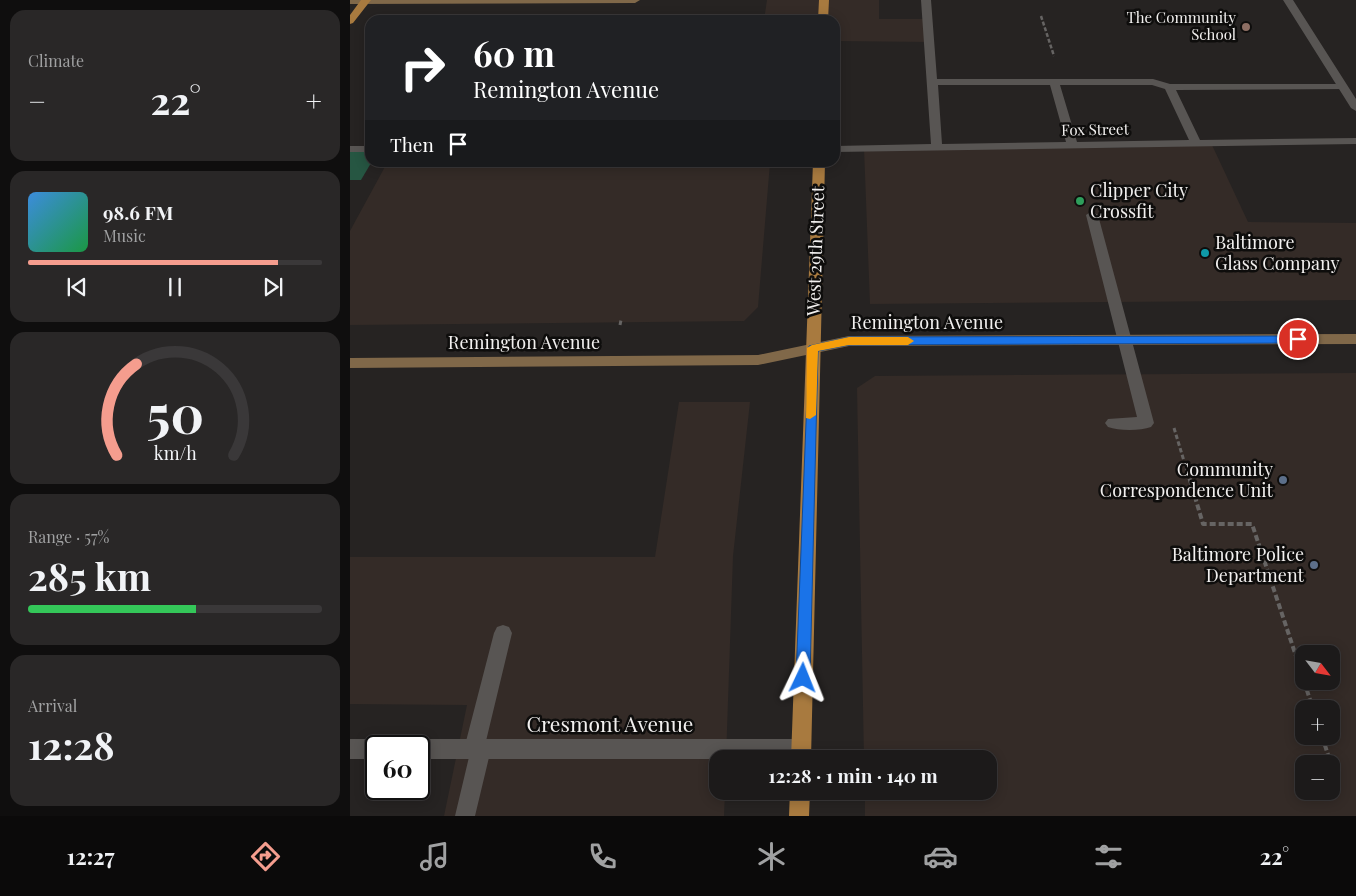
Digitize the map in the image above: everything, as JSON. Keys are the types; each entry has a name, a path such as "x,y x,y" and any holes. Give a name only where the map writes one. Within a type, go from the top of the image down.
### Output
{"main road":[{"path":"350,21 365,0"},
{"path":"823,15 824,0"},
{"name":"West 29th Street","path":"801,750 819,167"},
{"path":"799,816 800,800"}],"street":[{"path":"350,1 635,0"},
{"path":"926,0 937,148"},
{"path":"1288,0 1356,108"},
{"path":"931,82 1153,82 1169,87 1343,87"},
{"path":"1058,82 1073,146"},
{"path":"1169,87 1196,144"},
{"name":"Fox Street","path":"840,149 1356,141"},
{"path":"350,149 365,149"},
{"path":"1092,215 1146,423 1113,423"},
{"name":"Remington Avenue","path":"350,363 758,360 849,341 1356,339"},
{"path":"465,816 502,633"},
{"path":"350,748 365,748"},
{"name":"Cresmont Avenue","path":"430,749 709,753"}],"path":[{"path":"1041,16 1058,82"},
{"path":"620,326 621,320"},
{"path":"1173,425 1203,524 1252,524 1295,654"}],"shaded area":[{"path":"767,0 879,0 879,19 928,19 931,42 840,41 840,15 765,15"},
{"path":"1212,145 1248,222 1356,223 1356,300 870,304 864,148 1112,148"},
{"path":"385,167 770,167 758,307 744,321 350,325 350,231"},
{"path":"1356,373 1356,816 865,816 865,800 997,800 997,750 864,750 857,388 875,376"},
{"path":"679,402 750,402 733,556 726,750 709,750 709,800 725,800 724,816 444,816 467,705 350,704 350,557 655,557"}],"green space":[{"path":"350,151 365,151 365,167 369,167 361,180 350,180"}],"slow traffic":[{"path":"810,415 812,348 849,341 908,341"}],"place":[{"name":"The Community School","path":"1246,27"},
{"name":"Clipper City Crossfit","path":"1080,201"},
{"name":"Baltimore Glass Company","path":"1205,253"},
{"name":"Community Correspondence Unit","path":"1283,480"},
{"name":"Baltimore Police Department","path":"1314,565"}],"route":[{"path":"803,678 812,348 849,341 1298,339"}]}
